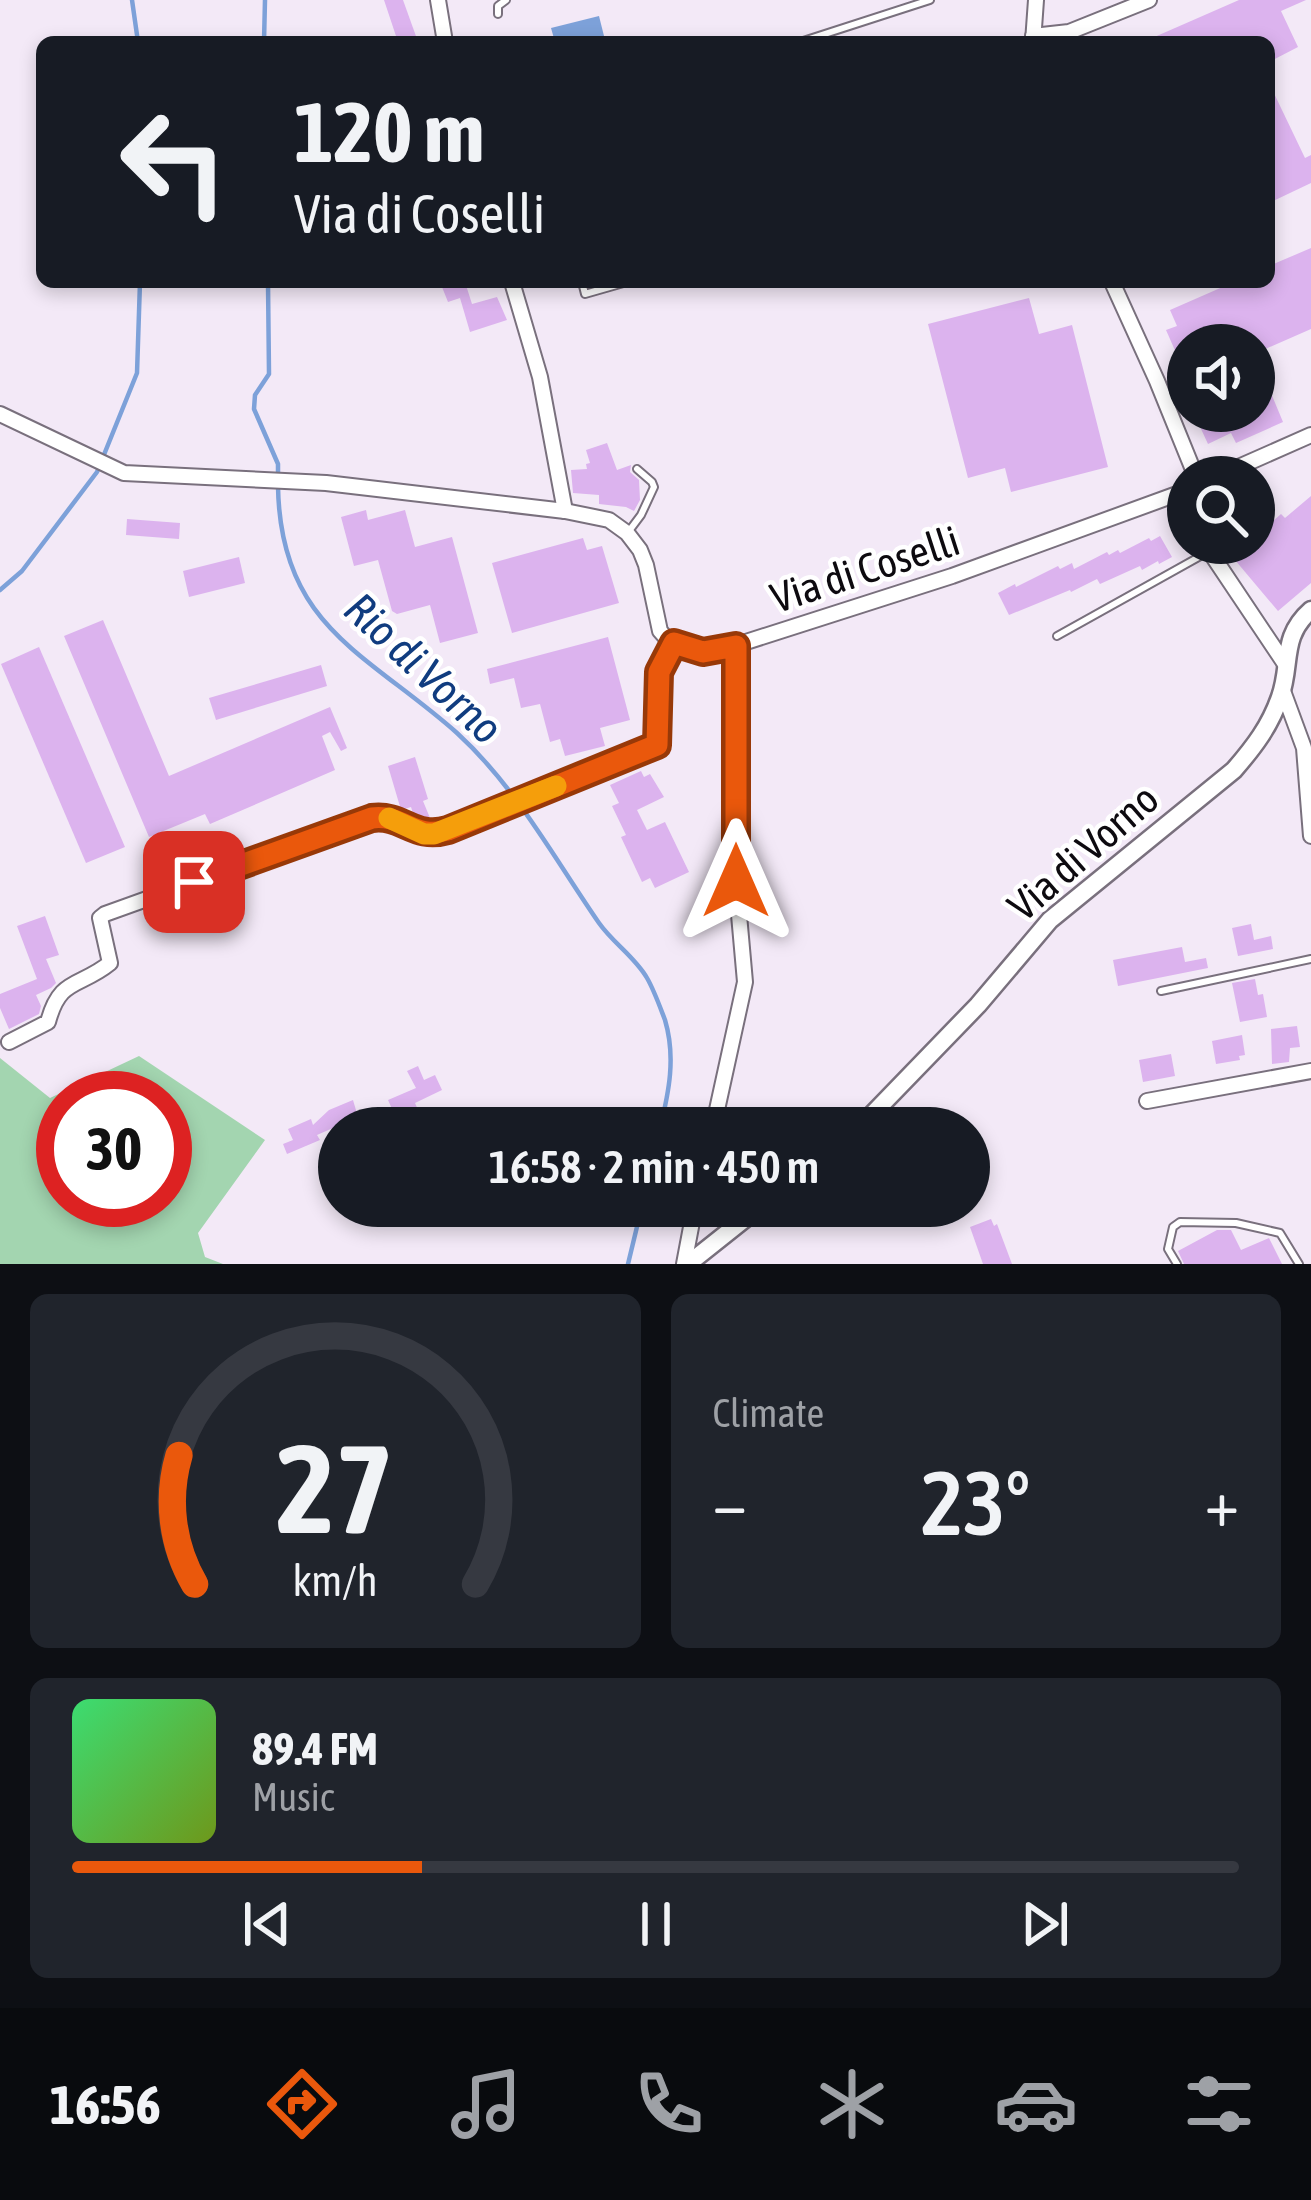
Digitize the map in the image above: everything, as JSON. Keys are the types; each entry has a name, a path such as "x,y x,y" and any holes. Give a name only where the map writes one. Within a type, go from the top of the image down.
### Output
{"street":[{"path":"438,0 443,34"},
{"path":"1033,36 1036,0"},
{"path":"1048,36 1149,0"},
{"path":"514,288 540,377 565,511"},
{"path":"1115,288 1187,456"},
{"path":"0,414 124,472 294,481 609,520 640,550 660,631 674,643 659,672 657,745 434,834 394,819 372,818 106,914 100,924 110,963 54,998 48,1022 9,1042"},
{"path":"1262,456 1311,434"},
{"name":"Via di Coselli","path":"674,643 703,652 736,646 952,576 1167,498"},
{"path":"1218,564 1285,664"},
{"name":"Via di Vorno","path":"880,1107 978,1005 1050,920 1234,770 1263,735 1283,691 1293,628 1311,610"},
{"path":"717,1107 745,982 736,881 736,646"},
{"path":"1283,691 1304,748 1311,836"},
{"path":"1148,1101 1311,1071"},
{"path":"686,1264 692,1227"},
{"path":"686,1264 734,1227"}],"lane":[{"path":"498,14 498,6 506,0"},
{"path":"819,36 930,0"},
{"path":"627,533 653,487 637,469"},
{"path":"1057,635 1178,564"},
{"path":"1160,991 1311,959"},
{"path":"1177,1264 1168,1249 1173,1227 1180,1222 1237,1222 1280,1232 1299,1264"}],"green space":[{"path":"139,1056 162,1071 107,1071"},
{"path":"0,1058 36,1087 36,1227 192,1227 192,1091 265,1140 198,1233 205,1257 223,1264 0,1264"}],"water":[{"path":"599,16 604,36 553,36 551,28"}],"building":[{"path":"384,0 403,0 416,36 396,36"},
{"path":"1239,0 1306,0 1281,11 1298,47 1275,59 1275,36 1157,36"},
{"path":"1275,96 1305,158 1311,155 1311,183 1275,200"},
{"path":"1311,248 1311,329 1275,345 1275,324 1176,324 1170,310 1220,288 1275,288 1275,263"},
{"path":"442,288 467,288 472,304 497,297 507,320 470,332 460,298 448,302"},
{"path":"1029,298 1039,334 1072,325 1108,467 1011,492 1005,468 968,478 928,324"},
{"path":"1275,403 1283,422 1275,426"},
{"path":"1202,432 1261,432 1236,443 1231,433 1208,444"},
{"path":"607,443 617,470 631,465 630,472 639,480 640,500 634,511 599,504 599,495 573,493 571,470 587,469 586,450"},
{"path":"1311,496 1311,583 1278,611 1238,564 1275,564 1275,519 1281,514 1285,518"},
{"path":"366,510 368,520 405,510 415,547 452,537 478,633 440,643 430,605 397,614 392,611 378,560 354,566 341,517"},
{"path":"127,519 180,523 179,539 126,535"},
{"path":"1160,536 1167,560 1100,584 1097,579 1009,615 998,593 1058,566 1072,563 1074,569 1107,552 1120,553"},
{"path":"583,538 587,550 602,546 619,603 512,633 492,563"},
{"path":"239,557 245,583 189,597 183,571"},
{"path":"103,620 169,776 330,707 347,748 341,751 330,732 322,736 335,770 210,824 205,814 149,837 64,636"},
{"path":"608,637 630,720 600,728 605,746 565,756 560,739 550,742 540,704 521,708 514,678 490,684 487,669"},
{"path":"39,647 125,847 86,863 1,664"},
{"path":"321,665 327,686 216,720 209,698"},
{"path":"415,757 428,799 423,801 430,818 425,820 414,816 411,807 401,810 388,766"},
{"path":"641,771 644,777 650,774 664,797 637,810 647,830 665,822 689,872 655,888 650,878 642,882 612,806 619,803 610,785"},
{"path":"45,916 59,955 46,959 56,983 36,995 39,1014 9,1029 0,994 37,979 17,926"},
{"path":"1251,924 1254,940 1271,936 1273,949 1238,956 1232,928"},
{"path":"1182,947 1185,962 1206,958 1208,968 1118,986 1113,960"},
{"path":"1255,979 1267,1017 1240,1022 1232,983"},
{"path":"1297,1026 1300,1047 1290,1048 1289,1062 1272,1064 1271,1029"},
{"path":"1242,1035 1245,1055 1216,1064 1212,1041"},
{"path":"1171,1054 1175,1076 1143,1082 1139,1060"},
{"path":"418,1066 424,1080 435,1075 442,1090 415,1103 417,1107 391,1107 388,1100 416,1088 407,1071"},
{"path":"311,1119 313,1125 318,1120 318,1141 287,1154 283,1144 293,1140 288,1129"},
{"path":"990,1219 997,1224 1012,1264 983,1264 970,1227 990,1227"},
{"path":"1217,1230 1231,1230 1241,1250 1269,1238 1282,1264 1184,1264 1178,1251"}],"waterway":[{"path":"132,0 137,36"},
{"name":"Rio di Vorno","path":"264,36 265,0"},
{"path":"0,590 22,571 97,472 137,373 140,288"},
{"name":"Rio di Vorno","path":"268,288 269,374 255,395 254,409 278,464 278,475"},
{"name":"Rio di Vorno","path":"278,486 283,534 294,573 312,605 361,657 478,754 516,800 599,923 647,978 665,1020 670,1047 664,1107"},
{"name":"Rio di Vorno","path":"628,1264 637,1227"}],"slow traffic":[{"path":"389,818 434,834 556,786"}],"route":[{"path":"194,882 372,818 394,819 424,834 448,830 657,745 659,672 674,643 703,652 736,646 736,881"}]}
